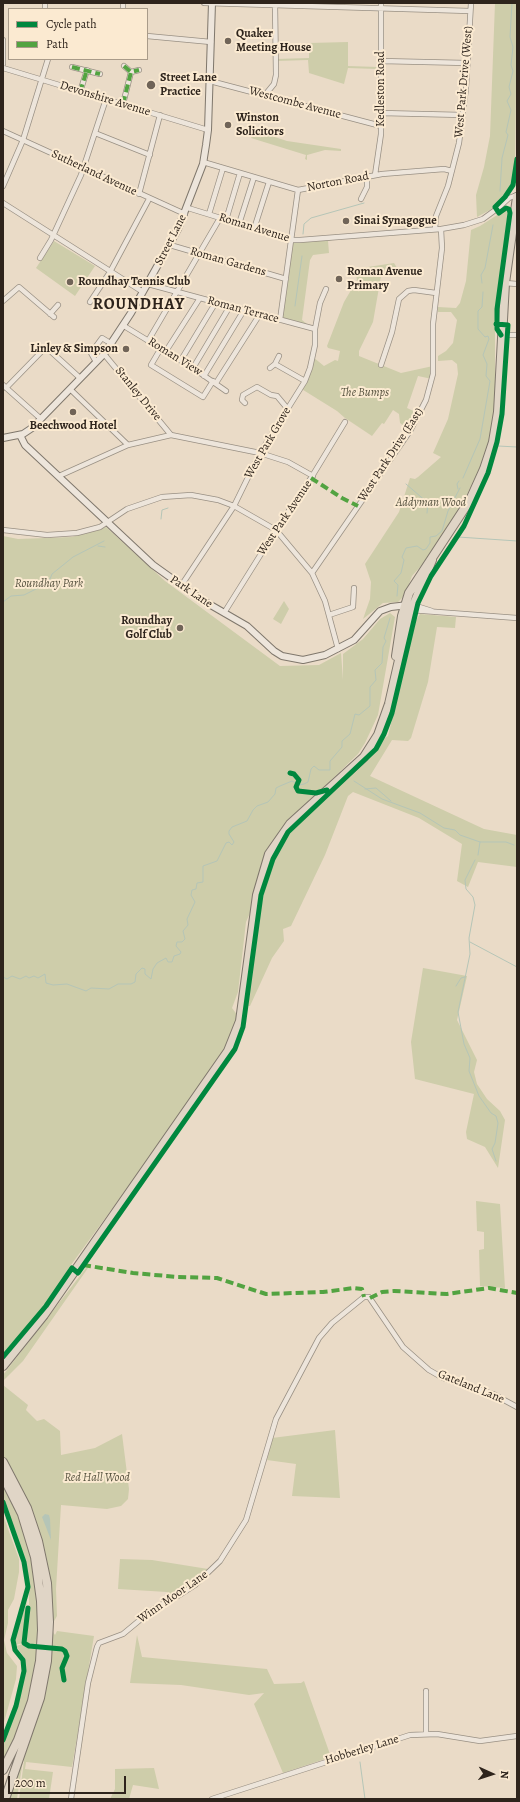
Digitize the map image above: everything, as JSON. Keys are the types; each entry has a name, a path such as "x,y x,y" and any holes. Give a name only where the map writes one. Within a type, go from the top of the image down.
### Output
{"highway":[{"path":"3,1366 44,1315 228,1050 240,1021 257,895 269,854 290,824 353,768 371,747 386,716 395,672 396,654 408,608 432,560 470,500 489,454 498,412 501,334 505,283 515,233 517,199"},
{"path":"3,1462 24,1502 38,1541 46,1583 49,1622 47,1656 40,1698 5,1799"},
{"path":"3,1476 22,1514 35,1557 41,1601 42,1630 40,1661 30,1708 18,1740 3,1770"}],"street":[{"path":"204,3 381,6 470,11"},
{"name":"Street Lane","path":"3,438 20,435 27,432 104,354 124,326 144,292 170,245 188,208 203,162 208,130 212,3"},
{"name":"West Park Drive (West)","path":"435,229 436,216 452,171 459,143 463,115 471,3"},
{"path":"265,95 274,84 276,75 275,5"},
{"name":"Kedleston Road","path":"375,175 381,126 381,6"},
{"path":"148,36 211,42"},
{"path":"3,40 3,64"},
{"path":"3,186 23,140 43,80 48,60"},
{"path":"381,61 467,63"},
{"path":"124,66 131,72"},
{"path":"72,67 100,74"},
{"name":"Devonshire Avenue","path":"3,68 208,130"},
{"path":"80,92 87,70"},
{"path":"131,72 139,70"},
{"path":"123,104 131,72"},
{"name":"Westcombe Avenue","path":"210,81 381,126"},
{"path":"40,258 54,236 84,169 106,98"},
{"path":"381,113 463,115"},
{"path":"139,194 160,115"},
{"name":"Sutherland Avenue","path":"3,131 149,199 185,214"},
{"path":"95,133 150,155"},
{"name":"Norton Road","path":"203,162 298,190 375,175 444,169 452,171"},
{"path":"208,214 223,168"},
{"path":"226,220 240,173"},
{"path":"239,224 254,177"},
{"path":"361,199 367,187 367,177"},
{"path":"254,229 269,182"},
{"path":"280,320 298,190"},
{"name":"Roman Avenue","path":"188,208 292,240 441,229 483,219 506,202 509,198 517,199"},
{"path":"90,302 110,272 149,199"},
{"path":"506,202 517,199"},
{"path":"3,203 110,272 144,292"},
{"path":"148,340 179,291 220,218"},
{"name":"West Park Drive (East)","path":"312,573 420,414 426,400 433,374 433,324 442,248 441,229"},
{"name":"Roman Gardens","path":"170,245 286,279"},
{"path":"505,283 517,284"},
{"name":"Roman Terrace","path":"148,284 179,291 315,329"},
{"path":"3,302 19,287 52,316 58,305"},
{"name":"West Park Grove","path":"181,586 234,506 260,453 305,381 313,357 315,329 320,303 326,289"},
{"path":"381,365 392,332 399,299 403,294 414,290 436,293"},
{"path":"166,351 200,298"},
{"path":"181,360 216,302"},
{"path":"193,368 230,306"},
{"path":"204,376 244,310"},
{"path":"161,348 151,365 203,397 260,314"},
{"name":"Roman View","path":"124,326 181,360 226,391"},
{"path":"501,334 517,335"},
{"path":"96,362 91,353 102,338 112,344"},
{"path":"41,419 5,387 46,347 80,378"},
{"name":"Stanley Drive","path":"104,354 171,435"},
{"path":"270,368 275,364 279,356"},
{"path":"275,364 305,381"},
{"path":"245,403 240,400 248,391 257,386 271,395 277,396 287,408"},
{"path":"70,389 128,445"},
{"name":"West Park Avenue","path":"224,613 276,530 313,476 345,422"},
{"name":"Park Lane","path":"20,435 25,445 153,565 181,586 247,626 274,651 292,659 312,659 338,649 354,640 376,614 385,609 408,608"},
{"path":"59,476 128,445 171,435 260,453 288,462 313,476"},
{"path":"3,530 47,534 77,533 100,527 127,509 138,504 178,495 191,495 234,506 276,530 312,573 328,615 338,649"},
{"path":"328,615 353,607 354,588"},
{"path":"408,608 517,618"},
{"name":"Gateland Lane","path":"364,1297 370,1298 391,1332 403,1347 429,1370 443,1378 493,1394 517,1407"},
{"name":"Winn Moor Lane","path":"71,1799 88,1682 93,1658 99,1643 123,1634 152,1610 195,1585 220,1561 246,1520 276,1419 311,1352 326,1328 364,1297"},
{"path":"426,1691 426,1733"},
{"name":"Hobberley Lane","path":"212,1799 403,1737 426,1733 480,1741 517,1736"}],"green space":[{"path":"495,3 517,3 515,170 512,184 504,198 490,210 477,217 476,195 484,167 490,136"},
{"path":"348,42 348,66 378,67 377,69 348,68 344,84 309,73 308,60 276,61 276,59 309,58 309,43"},
{"path":"253,130 287,141 341,149 341,151 325,150 307,155 307,160 305,159 306,155 251,138"},
{"name":"Addyman Wood","path":"505,210 508,211 495,317 495,403 490,440 473,489 470,488 439,546 412,576 405,595 398,602 383,603 363,619 370,599 371,582 365,564 399,512 410,478 415,479 418,477 441,457 433,453 448,419 458,374 457,364 452,360 438,361 438,356 446,351 453,343 457,320 451,312 438,312 438,307 456,308 460,303 466,281 471,230"},
{"path":"337,239 328,241 329,253 313,255 310,260 302,320 307,324 307,328 280,320 292,240"},
{"name":"Roundhay Tennis Club","path":"54,241 95,266 75,296 36,268"},
{"name":"The Bumps","path":"394,263 399,271 381,276 373,322 359,351 359,356 401,373 433,366 432,379 418,376 407,408 420,414 410,431 400,423 399,414 393,410 384,424 382,423 372,436 337,411 300,388 313,357 324,366 335,360 338,361 340,351 328,348 327,346 344,302 357,280 355,269"},
{"name":"Roundhay Park","path":"106,527 165,581 280,666 319,665 341,653 343,680 343,654 363,639 380,619 390,613 395,617 378,715 365,743 358,754 286,824 273,841 263,860 250,913 246,922 238,992 232,1008 238,1016 226,1049 158,1146 68,1269 67,1274 44,1306 3,1356 3,536 18,539 72,537"},
{"path":"284,601 289,609 281,624 273,619"},
{"path":"420,614 456,617 455,628 437,627 428,682 411,738 408,741 392,740 370,776 484,829 517,835 517,867 478,862 468,887 457,881 462,844 419,818 353,792 348,796 325,855 291,926 283,929 284,941 272,958 250,1006 247,1006 263,885 273,859 288,832 310,809 377,751 383,739 388,736 416,620"},
{"path":"423,968 467,976 457,1020 477,1060 474,1072 477,1084 487,1099 500,1111 505,1120 498,1168 485,1147 467,1139 466,1132 474,1094 415,1079 411,1042"},
{"path":"476,1201 500,1204 505,1288 480,1286 479,1250 484,1249 484,1232 477,1231"},
{"path":"86,1268 88,1268 23,1361 3,1381 3,1375"},
{"name":"Red Hall Wood","path":"3,1385 28,1405 26,1410 37,1421 44,1419 60,1431 61,1455 95,1448 122,1434 129,1489 128,1499 121,1506 107,1509 61,1505 56,1589 57,1616 53,1623 53,1632 55,1635 57,1631 94,1636 72,1767 26,1762 25,1769 53,1772 49,1799 19,1799 23,1760 17,1799 8,1799 49,1661 43,1543 14,1476 3,1457"},
{"path":"335,1430 340,1498 292,1496 296,1464 267,1460 272,1438"},
{"path":"3,1480 25,1532 37,1584 39,1646 27,1644 25,1641 29,1607 29,1581 22,1551 3,1498"},
{"path":"3,1515 19,1559 19,1572 14,1599 8,1610 8,1623 4,1640 7,1653 17,1666 16,1679 3,1726"},
{"path":"120,1559 152,1560 208,1569 186,1590 172,1597 167,1592 118,1589"},
{"path":"27,1601 23,1643 15,1645 16,1636"},
{"path":"137,1635 142,1657 267,1669 274,1684 301,1683 304,1681 331,1757 283,1773 254,1704 264,1693 249,1695 181,1685 130,1683"},
{"path":"23,1644 29,1648 39,1649 27,1708 3,1766 3,1745 17,1706 26,1669 24,1657 16,1646"},
{"path":"154,1768 159,1789 133,1785 129,1799 110,1799 115,1789 115,1769"}],"shaded area":[{"path":"45,1514 49,1515 50,1519 51,1540 42,1517"}],"waterway":[{"path":"500,191 502,158 508,135 506,132 511,110 507,101 511,94 509,87 513,71 511,65 513,47 510,37 512,3"},
{"path":"303,234 304,224 311,218 364,203"},
{"path":"482,283 481,275 485,268 493,225"},
{"path":"295,306 302,256"},
{"path":"463,478 480,439 490,381 486,376 487,364 483,355 489,339 488,336 485,337 478,329 478,311 482,307 483,292"},
{"path":"498,446 517,447"},
{"path":"458,489 457,484 459,481"},
{"path":"406,484 428,503 427,513"},
{"path":"397,596 398,585 394,581 401,573 404,560 402,557 406,548 417,546 423,550 426,549 430,543 430,537 436,536 442,531 448,511 460,488"},
{"path":"161,519 162,510 168,508"},
{"path":"458,537 517,541"},
{"path":"3,602 11,596 24,595 40,587 46,580 50,579 52,574 73,557 104,541"},
{"path":"98,546 105,547"},
{"path":"3,977 7,979 12,976 20,979 26,976 29,978 34,976 38,978 45,974 46,983 53,985 67,984 86,991 91,988 109,989 118,984 131,984 135,982 136,974 142,968 145,969 145,974 151,979 153,969 157,963 166,958 168,962 172,962 174,956 180,954 181,952 176,946 177,942 182,942 185,939 183,931 188,925 187,919 195,902 191,895 192,890 196,889 197,883 203,882 203,866 217,861 226,843 229,842 232,845 234,842 229,834 232,827 247,821 257,806 268,802 275,794 276,788 292,781 299,785 308,782 311,769 314,766 319,770 330,770 330,761 342,747 342,741 350,734 355,714 359,715 370,706 370,687 376,680 375,670 382,663 383,647 386,641 384,638 390,618"},
{"path":"354,781 382,799 420,813 444,828 455,830 460,835 480,842 506,842 514,845"},
{"path":"365,789 376,788 391,801"},
{"path":"478,855 480,842"},
{"path":"475,860 465,880 466,889 473,897 475,905 469,938 470,954 458,1012 464,1044 470,1058 469,1071 479,1096 491,1113 496,1116 498,1123 495,1143 492,1149 496,1161"},
{"path":"470,942 517,967"},
{"path":"456,986 461,978 465,977"},
{"path":"360,1762 365,1799"}],"marked path":[{"path":"124,66 131,72"},
{"path":"72,67 100,74"},
{"path":"80,92 87,70"},
{"path":"123,104 131,72 139,70"},
{"path":"311,478 342,498 358,506"},
{"path":"83,1265 133,1273 178,1277 217,1278 266,1294 323,1292 354,1288 362,1289 364,1297"},
{"path":"370,1298 382,1292 394,1291 447,1294 489,1288 517,1293"}],"cycle path":[{"path":"501,335 497,329 497,309 510,213 509,209 506,208 499,213 495,207 505,197 513,185 517,159"},
{"path":"3,1357 46,1306 72,1268 78,1273 235,1049 243,1027 261,895 273,859 288,832 376,749 384,734 392,713 418,603 431,576 464,526 488,473 497,442 502,414 508,325 496,324"},
{"path":"290,773 294,774 299,780 296,787 298,791 316,793 327,790"},
{"path":"3,1502 24,1562 28,1587 13,1640 15,1650 23,1660 24,1671 16,1706 3,1740"},
{"path":"28,1608 24,1643 29,1646 62,1649 65,1651 67,1656 62,1668 64,1680"}],"place":[{"name":"Quaker Meeting House","path":"228,41"},
{"name":"Street Lane Practice","path":"151,85"},
{"name":"Winston Solicitors","path":"228,125"},
{"name":"Sinai Synagogue","path":"346,221"},
{"name":"Roman Avenue Primary","path":"339,279"},
{"name":"Roundhay Tennis Club","path":"70,282"},
{"name":"Linley & Simpson","path":"126,349"},
{"name":"Beechwood Hotel","path":"73,412"},
{"name":"Roundhay Golf Club","path":"180,628"}],"district":[{"name":"ROUNDHAY","path":"139,305"}]}
